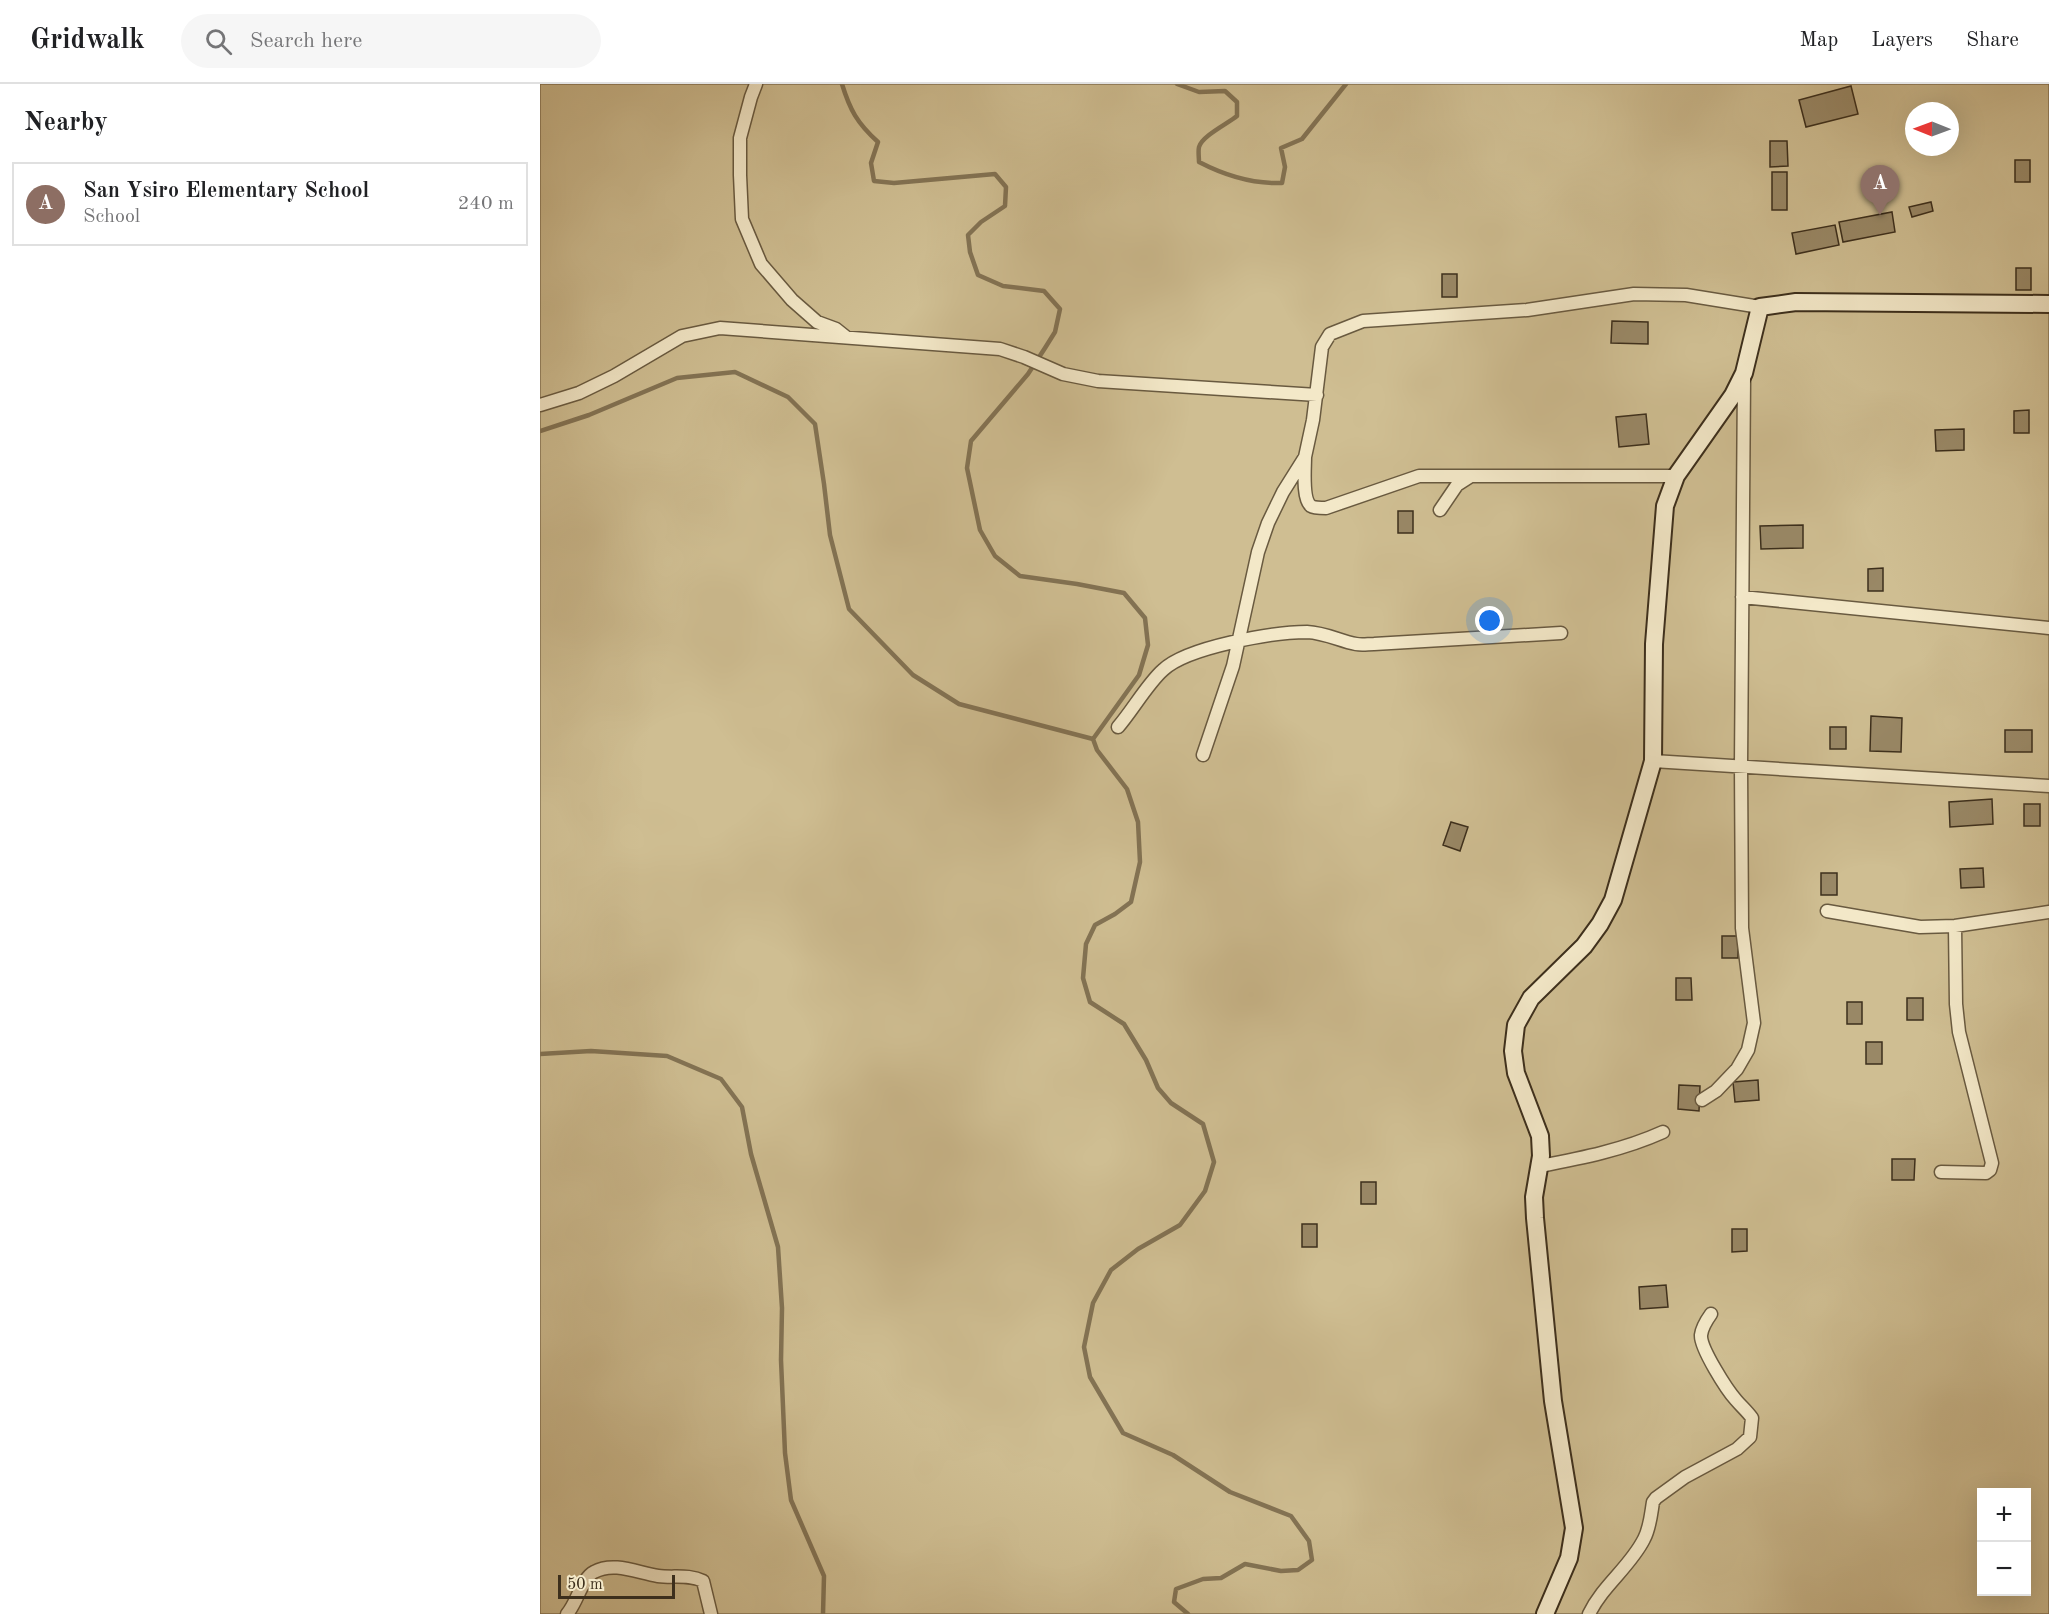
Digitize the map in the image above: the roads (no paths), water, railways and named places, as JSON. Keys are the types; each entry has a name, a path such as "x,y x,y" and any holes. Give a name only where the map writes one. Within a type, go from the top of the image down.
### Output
{"street":[{"path":"756,84 740,138 742,219 761,264 792,300 817,322 836,329 847,338"},
{"path":"1676,476 1419,476 1326,508 1314,507 1309,505 1305,496 1305,457 1317,395 1322,347 1330,334 1363,321 1527,310 1634,294 1686,295 1760,307 1796,302 2049,304"},
{"path":"1545,1614 1569,1558 1574,1528 1553,1401 1536,1228 1534,1197 1540,1166 1540,1136 1516,1073 1513,1051 1516,1025 1531,998 1584,946 1600,924 1613,900 1653,761 1654,644 1660,544 1665,506 1676,476 1733,395 1744,373 1760,307"},
{"path":"540,405 579,393 614,376 682,336 720,328 1000,349 1063,374 1098,381 1317,395"},
{"path":"1702,1100 1716,1091 1737,1069 1748,1050 1754,1023 1742,928 1744,373"},
{"path":"1203,754 1233,666 1258,552 1268,523 1283,492 1305,457"},
{"path":"1440,510 1457,485 1471,476"},
{"path":"1742,597 2049,628"},
{"path":"1118,728 1163,669 1199,651 1238,642 1279,634 1308,632 1341,638 1355,644 1561,633"},
{"path":"1653,761 2049,786"},
{"path":"1827,911 1920,927 1955,926 2049,912"},
{"path":"1941,1172 1986,1173 1990,1170 1992,1163 1959,1032 1956,1004 1955,926"},
{"path":"1540,1166 1637,1144 1663,1132"},
{"path":"1589,1614 1599,1595 1626,1566 1645,1538 1653,1502 1656,1498 1685,1477 1737,1449 1750,1437 1752,1418 1735,1399 1706,1354 1702,1343 1701,1334 1704,1324 1711,1314"},
{"path":"567,1614 573,1608 587,1579 594,1572 626,1568 657,1576 694,1576 703,1581 711,1614"}],"waterway":[{"path":"842,84 855,116 878,142 871,163 874,181 894,183 995,174 1006,187 1005,206 981,222 968,235 970,252 978,275 1003,286 1044,291 1060,309 1055,332 1028,374 971,441 967,468 980,530 995,556 1020,576 1124,593 1145,618 1148,645 1139,675 1093,739"},
{"path":"1177,84 1199,92 1225,91 1237,102 1237,116 1210,134 1201,143 1199,162 1239,178 1282,183 1285,167 1281,148 1302,139 1346,84"},
{"path":"540,431 589,415 677,378 735,372 788,397 815,424 830,535 849,609 913,675 959,704 1093,739"},
{"path":"1093,739 1097,750 1127,789 1138,822 1140,862 1131,902 1095,925 1086,944 1083,978 1090,1002 1124,1024 1146,1060 1158,1088 1171,1103 1203,1124 1214,1162 1205,1191 1180,1225 1138,1249 1111,1270 1093,1303 1084,1347 1090,1377 1123,1433 1173,1455 1230,1492 1291,1516 1309,1541 1312,1560 1298,1570 1281,1571 1245,1564 1221,1578 1203,1579 1176,1589 1174,1602 1188,1614"},
{"path":"540,1054 591,1051 667,1056 721,1079 742,1107 751,1154 778,1247 782,1308 781,1360 785,1453 791,1500 824,1576 823,1614"}],"place":[{"name":"San Ysiro Elementary School","path":"1880,215"}]}
